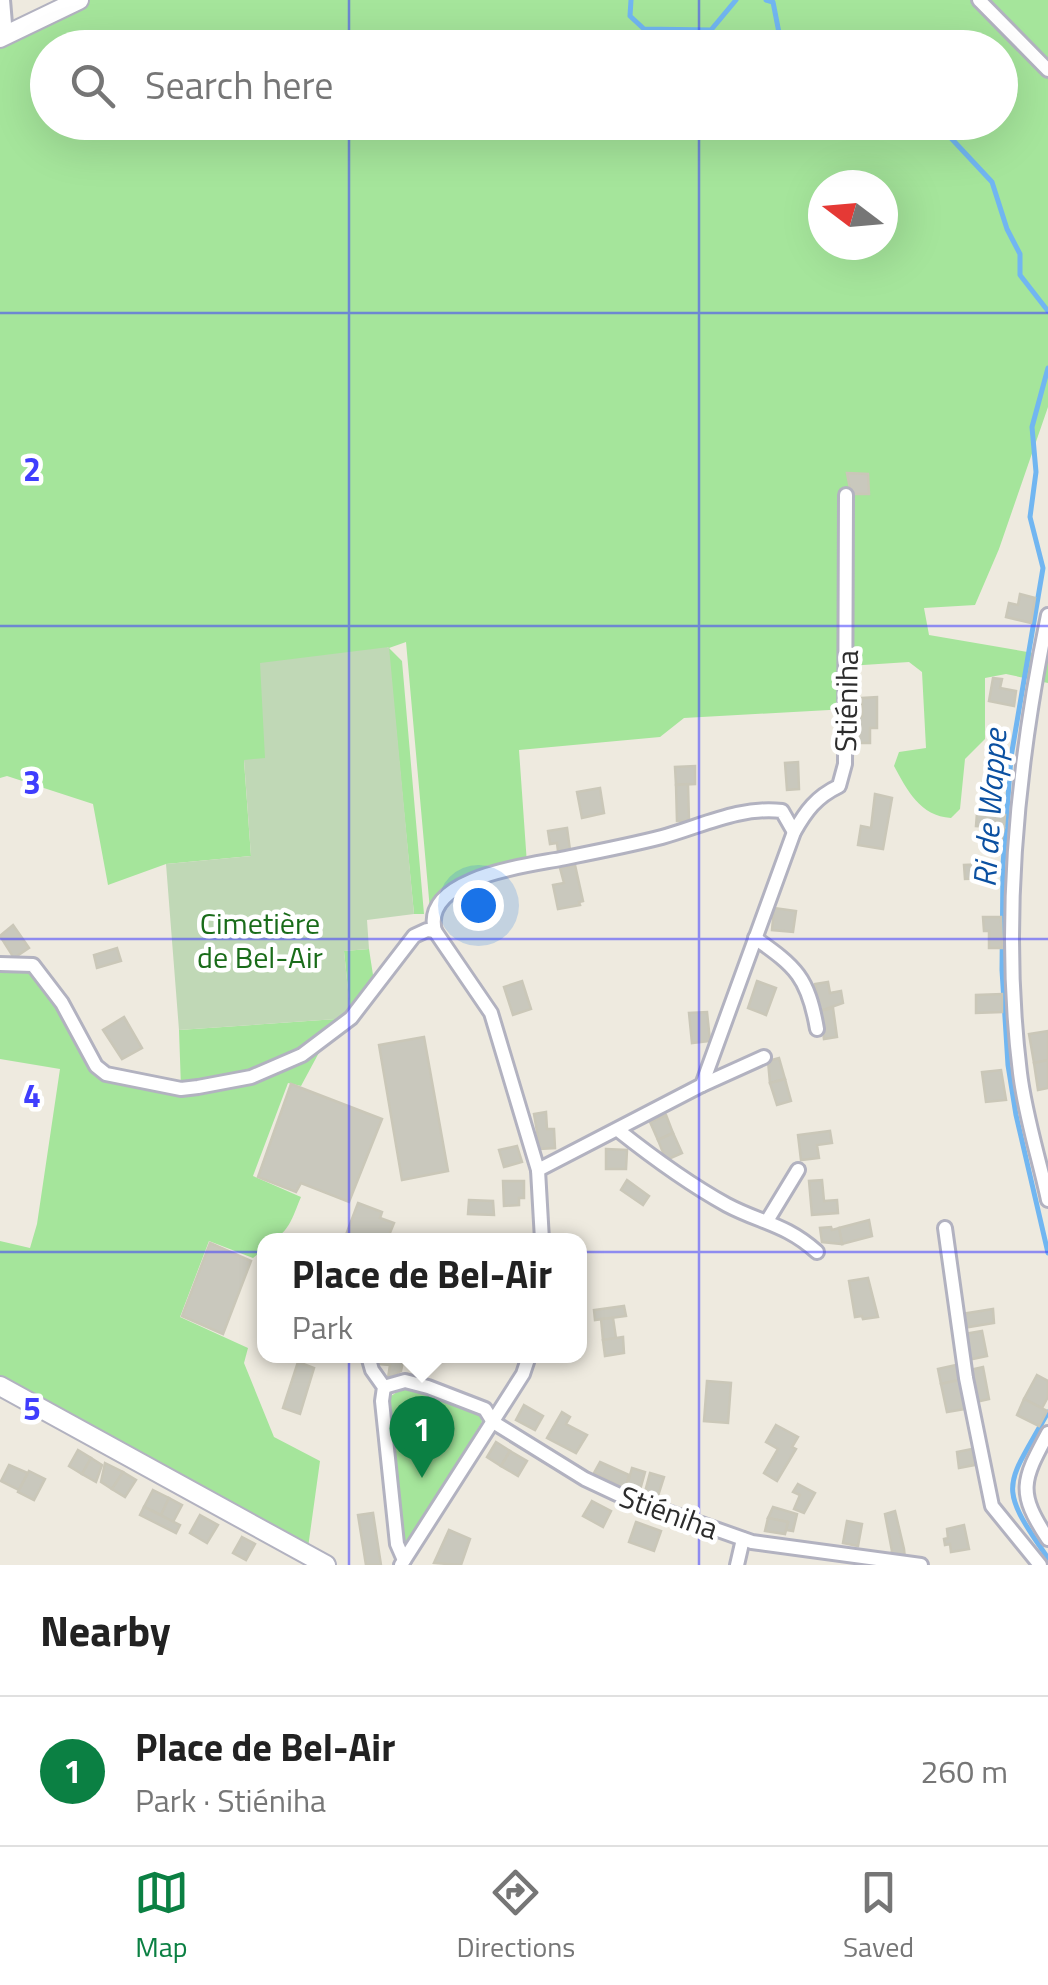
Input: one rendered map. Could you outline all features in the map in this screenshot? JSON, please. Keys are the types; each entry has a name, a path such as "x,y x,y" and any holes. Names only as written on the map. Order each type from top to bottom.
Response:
{"street":[{"path":"3,0 3,37 80,0"},
{"path":"979,0 1009,30"},
{"path":"1018,40 1048,70"},
{"name":"Stiéniha","path":"702,1085 794,832 808,808 839,786 845,764 846,495"},
{"path":"1048,615 1026,728 1012,870 1015,1031 1020,1078 1048,1200"},
{"path":"542,1233 538,1170 491,1013 435,931 435,910 445,898 500,869 660,837 748,810 782,811 794,832"},
{"path":"0,964 33,965 62,1003 96,1066 106,1074 198,1088 251,1077 302,1055 352,1018 414,936 426,930 435,931"},
{"path":"755,938 786,960 804,982 812,998 817,1029"},
{"path":"538,1170 702,1085 764,1058"},
{"path":"618,1130 730,1206 786,1229 816,1252"},
{"path":"767,1221 798,1170"},
{"path":"945,1228 964,1363 992,1506 1040,1565"},
{"path":"370,1363 384,1388 382,1401 397,1544 403,1563"},
{"path":"403,1563 494,1422 527,1363"},
{"name":"Stiéniha","path":"384,1388 404,1381 428,1386 485,1409 494,1422 585,1478 617,1494 744,1539 921,1565"},
{"path":"0,1386 326,1565"},
{"path":"1048,1433 1026,1481 1026,1499 1048,1539"},
{"path":"737,1565 744,1539"}],"green space":[{"path":"68,0 1048,0 1048,407 999,549 975,605 924,608 929,635 1039,654 1048,615 1048,683 1006,674 985,678 985,739 965,759 960,809 951,818 923,807 894,766 899,752 926,748 922,672 909,662 848,666 847,709 684,718 660,737 519,750 527,864 500,869 430,910 406,642 389,648 402,661 424,914 414,914 388,647 265,759 244,761 251,856 166,864 108,885 93,804 7,776 0,778 0,38"},
{"name":"Cimetière de Bel-Air","path":"389,647 414,914 367,920 369,949 344,951 351,1018 179,1030 166,864 251,856 244,760 265,758 260,663"},
{"path":"369,949 375,988 351,1018 344,951"},
{"path":"0,964 33,965 62,1003 96,1066 106,1074 181,1088 179,1030 351,1018 329,1034 301,1086 288,1083 253,1176 301,1197 288,1225 282,1233 257,1233 257,1255 253,1258 209,1241 180,1317 248,1348 244,1363 274,1437 320,1461 307,1555 0,1386 0,1241 30,1248 60,1069 0,1059"},
{"path":"403,1388 420,1388 480,1413 482,1422 415,1532 403,1544 387,1406 388,1398"}],"building":[{"path":"847,473 868,474 869,494 851,494"},
{"path":"1020,594 1035,598 1031,623 1006,617 1009,603 1018,605"},
{"path":"993,678 1002,679 1000,688 1016,691 1014,706 989,701"},
{"path":"877,697 877,728 870,728 870,743 852,743 852,716 862,716 862,698"},
{"path":"798,762 799,789 787,790 785,763"},
{"path":"695,766 695,784 676,785 675,767"},
{"path":"688,784 689,821 677,821 676,785"},
{"path":"600,788 604,813 582,818 577,792"},
{"path":"875,794 892,798 883,849 858,845 861,826 871,828"},
{"path":"982,798 1002,799 1001,815 981,814"},
{"path":"977,813 1005,815 1004,828 976,826"},
{"path":"981,826 1004,828 1000,848 990,847 991,838 980,837"},
{"path":"567,828 570,850 558,851 557,843 550,844 548,831"},
{"path":"987,864 988,878 965,879 964,865"},
{"path":"575,865 583,901 558,909 553,885 564,883 560,868"},
{"path":"774,908 796,911 793,932 772,930"},
{"path":"983,917 1001,917 1002,948 989,948 989,931 984,931"},
{"path":"13,925 29,948 14,958 0,936"},
{"path":"117,948 121,961 97,968 94,955"},
{"path":"522,981 531,1009 513,1015 504,987"},
{"path":"757,981 776,988 766,1015 748,1008"},
{"path":"828,982 830,993 841,991 843,1003 820,1011 815,984"},
{"path":"1002,994 1002,1012 976,1013 976,995"},
{"path":"833,1008 837,1037 824,1039 820,1011"},
{"path":"707,1012 710,1041 692,1043 689,1013"},
{"path":"124,1017 142,1048 122,1059 103,1030"},
{"path":"1048,1031 1048,1060 1034,1063 1029,1034"},
{"path":"424,1037 448,1171 402,1180 379,1045"},
{"path":"779,1058 785,1079 770,1083 768,1061"},
{"path":"1048,1060 1048,1088 1038,1090 1034,1063"},
{"path":"1001,1070 1006,1100 986,1102 982,1072"},
{"path":"785,1079 791,1101 777,1105 770,1083"},
{"path":"291,1084 382,1119 349,1202 301,1183 296,1192 258,1177"},
{"path":"546,1112 547,1129 554,1129 555,1148 540,1149 534,1114"},
{"path":"666,1115 673,1133 658,1140 650,1122"},
{"path":"830,1131 832,1143 817,1145 819,1158 801,1160 798,1135"},
{"path":"673,1133 682,1153 666,1160 658,1140"},
{"path":"517,1146 522,1162 504,1167 499,1150"},
{"path":"606,1149 627,1150 626,1169 606,1169"},
{"path":"627,1180 649,1196 643,1205 621,1190"},
{"path":"822,1180 824,1201 837,1200 838,1213 812,1215 809,1181"},
{"path":"503,1181 524,1181 524,1198 519,1198 519,1205 504,1206"},
{"path":"469,1200 493,1201 494,1215 468,1214"},
{"path":"358,1203 382,1212 380,1218 394,1223 390,1233 347,1233"},
{"path":"869,1220 872,1236 842,1244 839,1228"},
{"path":"820,1228 839,1228 842,1244 822,1242"},
{"path":"210,1243 251,1261 223,1334 182,1316"},
{"path":"868,1278 878,1317 863,1319 855,1317 849,1281"},
{"path":"624,1306 626,1316 595,1320 594,1310"},
{"path":"993,1309 994,1323 963,1328 961,1314"},
{"path":"613,1318 616,1338 603,1340 601,1319"},
{"path":"982,1331 987,1356 968,1360 964,1334"},
{"path":"623,1337 624,1353 605,1356 603,1340"},
{"path":"298,1363 314,1368 300,1414 283,1408"},
{"path":"403,1363 401,1371 388,1378 390,1365 379,1364"},
{"path":"956,1365 959,1380 941,1384 938,1369"},
{"path":"983,1367 989,1399 976,1402 970,1370"},
{"path":"1037,1375 1048,1381 1048,1397 1042,1408 1024,1399"},
{"path":"959,1380 965,1409 947,1412 941,1384"},
{"path":"707,1381 731,1383 728,1423 704,1421"},
{"path":"1024,1399 1047,1411 1039,1426 1017,1415"},
{"path":"524,1405 543,1416 535,1430 516,1420"},
{"path":"562,1412 570,1417 566,1424 587,1435 576,1453 547,1438"},
{"path":"776,1425 798,1437 792,1447 796,1449 777,1481 764,1473 778,1449 766,1442"},
{"path":"496,1442 510,1451 501,1466 487,1457"},
{"path":"972,1449 975,1465 959,1468 957,1452"},
{"path":"78,1450 91,1458 82,1474 69,1466"},
{"path":"510,1451 527,1461 518,1476 501,1466"},
{"path":"91,1458 102,1465 96,1482 82,1474"},
{"path":"600,1462 629,1475 625,1489 594,1473"},
{"path":"105,1463 123,1472 112,1489 101,1482"},
{"path":"9,1465 28,1473 19,1490 1,1481"},
{"path":"632,1468 645,1472 640,1490 627,1486"},
{"path":"29,1471 45,1479 34,1500 18,1492"},
{"path":"123,1472 136,1480 125,1497 112,1489"},
{"path":"650,1473 664,1477 658,1496 645,1492"},
{"path":"798,1484 815,1493 804,1513 794,1509 800,1495 793,1492"},
{"path":"153,1490 169,1498 161,1515 144,1507"},
{"path":"169,1498 182,1505 173,1522 161,1515"},
{"path":"592,1501 611,1511 603,1527 583,1516"},
{"path":"144,1507 180,1525 176,1533 140,1515"},
{"path":"773,1507 797,1514 793,1531 786,1530 788,1522 768,1518"},
{"path":"895,1511 905,1559 890,1556 885,1514"},
{"path":"373,1513 381,1565 366,1565 358,1515"},
{"path":"200,1515 218,1525 207,1543 190,1533"},
{"path":"768,1518 788,1522 785,1534 765,1531"},
{"path":"847,1521 862,1524 858,1546 843,1543"},
{"path":"636,1522 661,1531 654,1551 629,1542"},
{"path":"964,1525 969,1549 951,1552 950,1544 945,1545 947,1529"},
{"path":"449,1530 470,1539 461,1565 434,1563"},
{"path":"242,1537 255,1544 246,1560 233,1553"}],"waterway":[{"name":"Ri de Wappe","path":"631,0 630,16 644,29 711,30 736,0"},
{"name":"Ri de Wappe","path":"766,0 773,2 778,30"},
{"name":"Ri de Wappe","path":"953,140 992,182 1007,229 1020,254 1020,275 1048,311"},
{"name":"Ri de Wappe","path":"1048,368 1032,427 1036,472 1030,517 1043,568 1011,757 1003,865 1002,970 1008,1065 1016,1115 1048,1253"},
{"name":"Ri de Wappe","path":"1048,1412 1023,1456 1013,1485 1020,1514 1048,1558"}],"place":[{"name":"Place de Bel-Air","path":"422,1478"}]}
